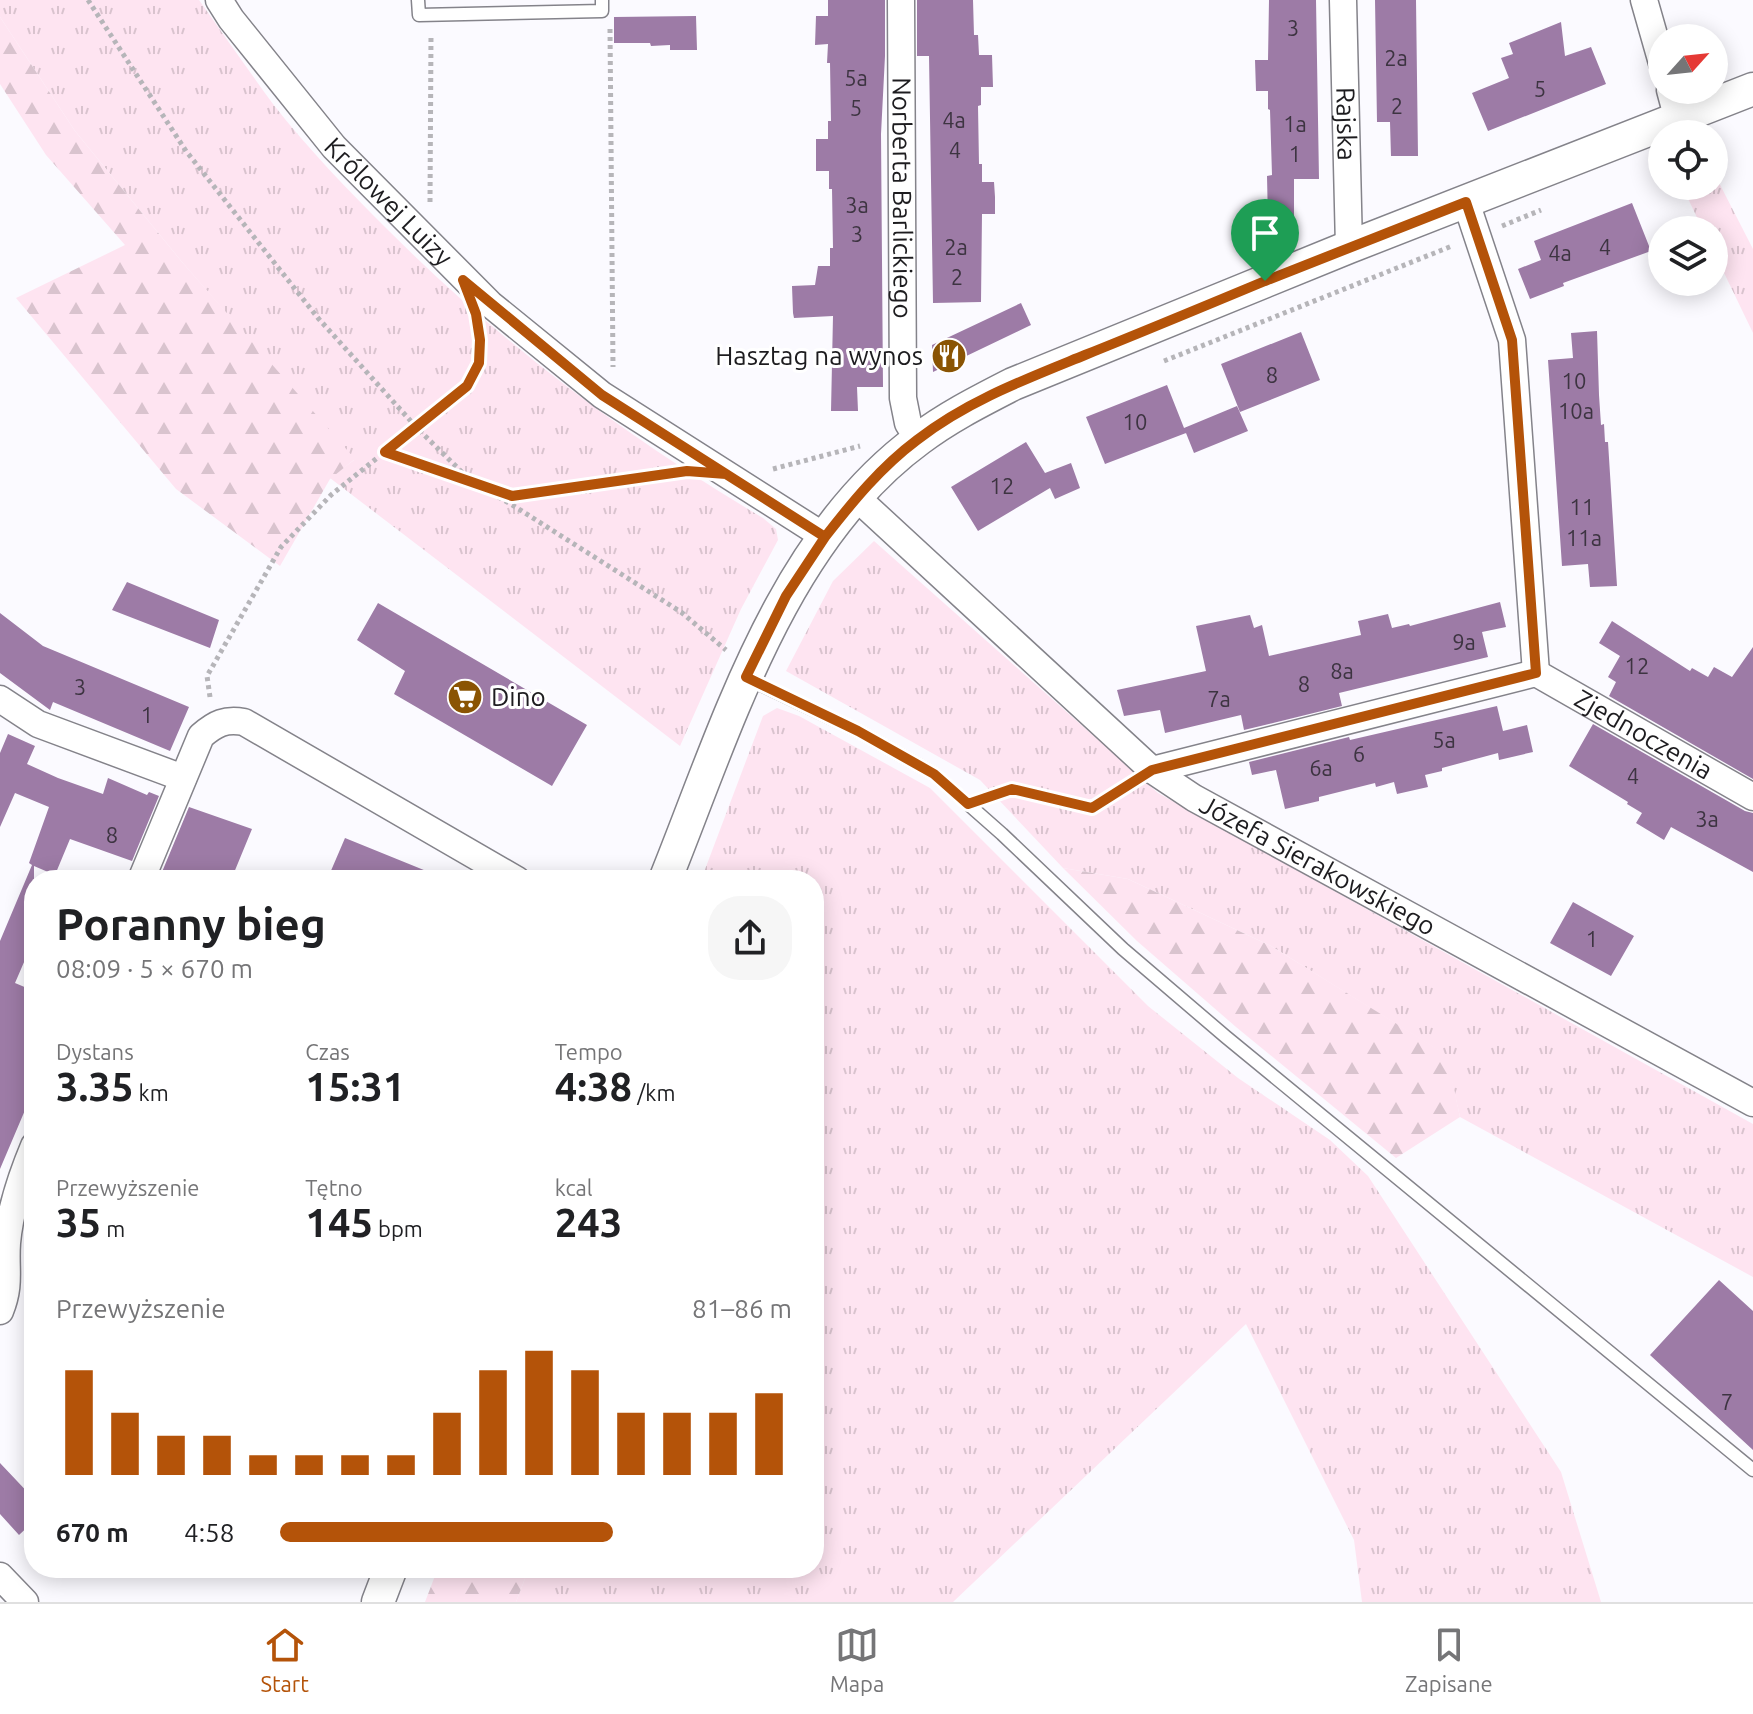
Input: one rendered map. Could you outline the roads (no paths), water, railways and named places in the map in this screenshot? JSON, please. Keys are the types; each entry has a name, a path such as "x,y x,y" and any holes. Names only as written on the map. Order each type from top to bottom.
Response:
{"street":[{"name":"Królowej Luizy","path":"219,0 334,147 463,280 602,395 825,537"},
{"name":"Norberta Barlickiego","path":"901,0 903,398 908,423 918,439"},
{"name":"Rajska","path":"1343,0 1349,247"},
{"path":"1644,0 1651,24"},
{"path":"668,870 738,665 856,497 918,439 962,409 1013,384 1466,202 1674,105 1753,89"},
{"path":"1152,770 1536,673 1512,340 1466,202"},
{"name":"Józefa Sierakowskiego","path":"856,497 1152,770 1194,798 1753,1103"},
{"name":"Zjednoczenia","path":"1536,673 1753,797"},
{"path":"0,699 38,724 183,778"},
{"path":"145,870 201,736 213,725 229,719 244,722 500,870"},
{"path":"0,1311 8,1292 7,1242 17,1188 24,1171"},
{"path":"0,1576 25,1602"},
{"path":"378,1602 387,1578"}],"lane":[{"path":"418,0 419,15 602,5"},
{"path":"738,665 934,774 1123,949 1753,1470"}],"place":[{"name":"Hasztag na wynos","path":"949,356"},
{"name":"Dino","path":"465,697"}]}
